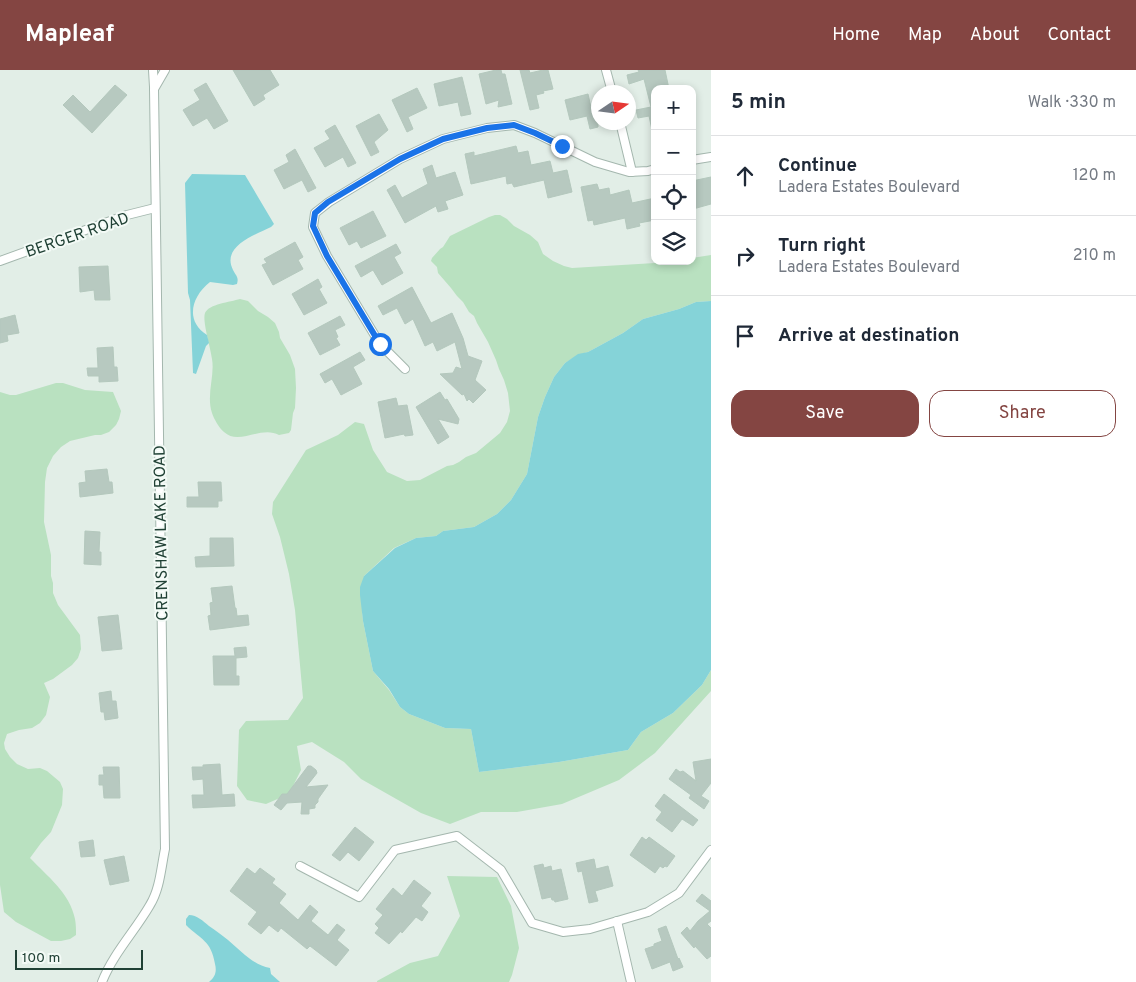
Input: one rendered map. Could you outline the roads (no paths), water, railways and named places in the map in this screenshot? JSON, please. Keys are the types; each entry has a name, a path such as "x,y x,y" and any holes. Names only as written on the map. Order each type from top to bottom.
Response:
{"street":[{"name":"CRENSHAW LAKE ROAD","path":"102,982 107,969 151,904 159,882 164,849 153,70"},
{"path":"154,89 165,70"},
{"path":"606,70 610,85"},
{"path":"405,369 380,344 327,256 313,226 315,213 328,202 400,159 443,139 487,128 514,125 595,162 629,172 651,170"},
{"path":"622,130 632,172"},
{"path":"696,159 711,157"},
{"name":"BERGER ROAD","path":"0,261 127,215 155,208"},
{"path":"300,866 359,897 395,850 457,836 501,870 532,923 563,932 590,928 648,912 679,893 711,850"},
{"path":"617,921 631,982"}],"water":[{"path":"192,174 245,175 274,224 242,242 232,254 231,262 237,278 237,284 210,282 198,295 193,309 193,316 200,329 207,335 209,343 206,346 196,374 193,373 190,300 188,293 185,183"},
{"path":"711,301 711,670 702,685 673,713 641,732 628,750 559,762 479,772 471,729 445,728 409,714 400,707 389,689 373,671 360,595 360,587 364,576 395,548 416,538 436,536 443,531 474,527 497,514 511,500 527,474 538,417 545,397 554,377 565,363 578,354 588,352 623,333 643,319 696,302"},
{"path":"189,915 202,920 253,961 270,968 271,974 280,982 209,982 216,972 213,956 205,941 186,925 186,919"}]}
